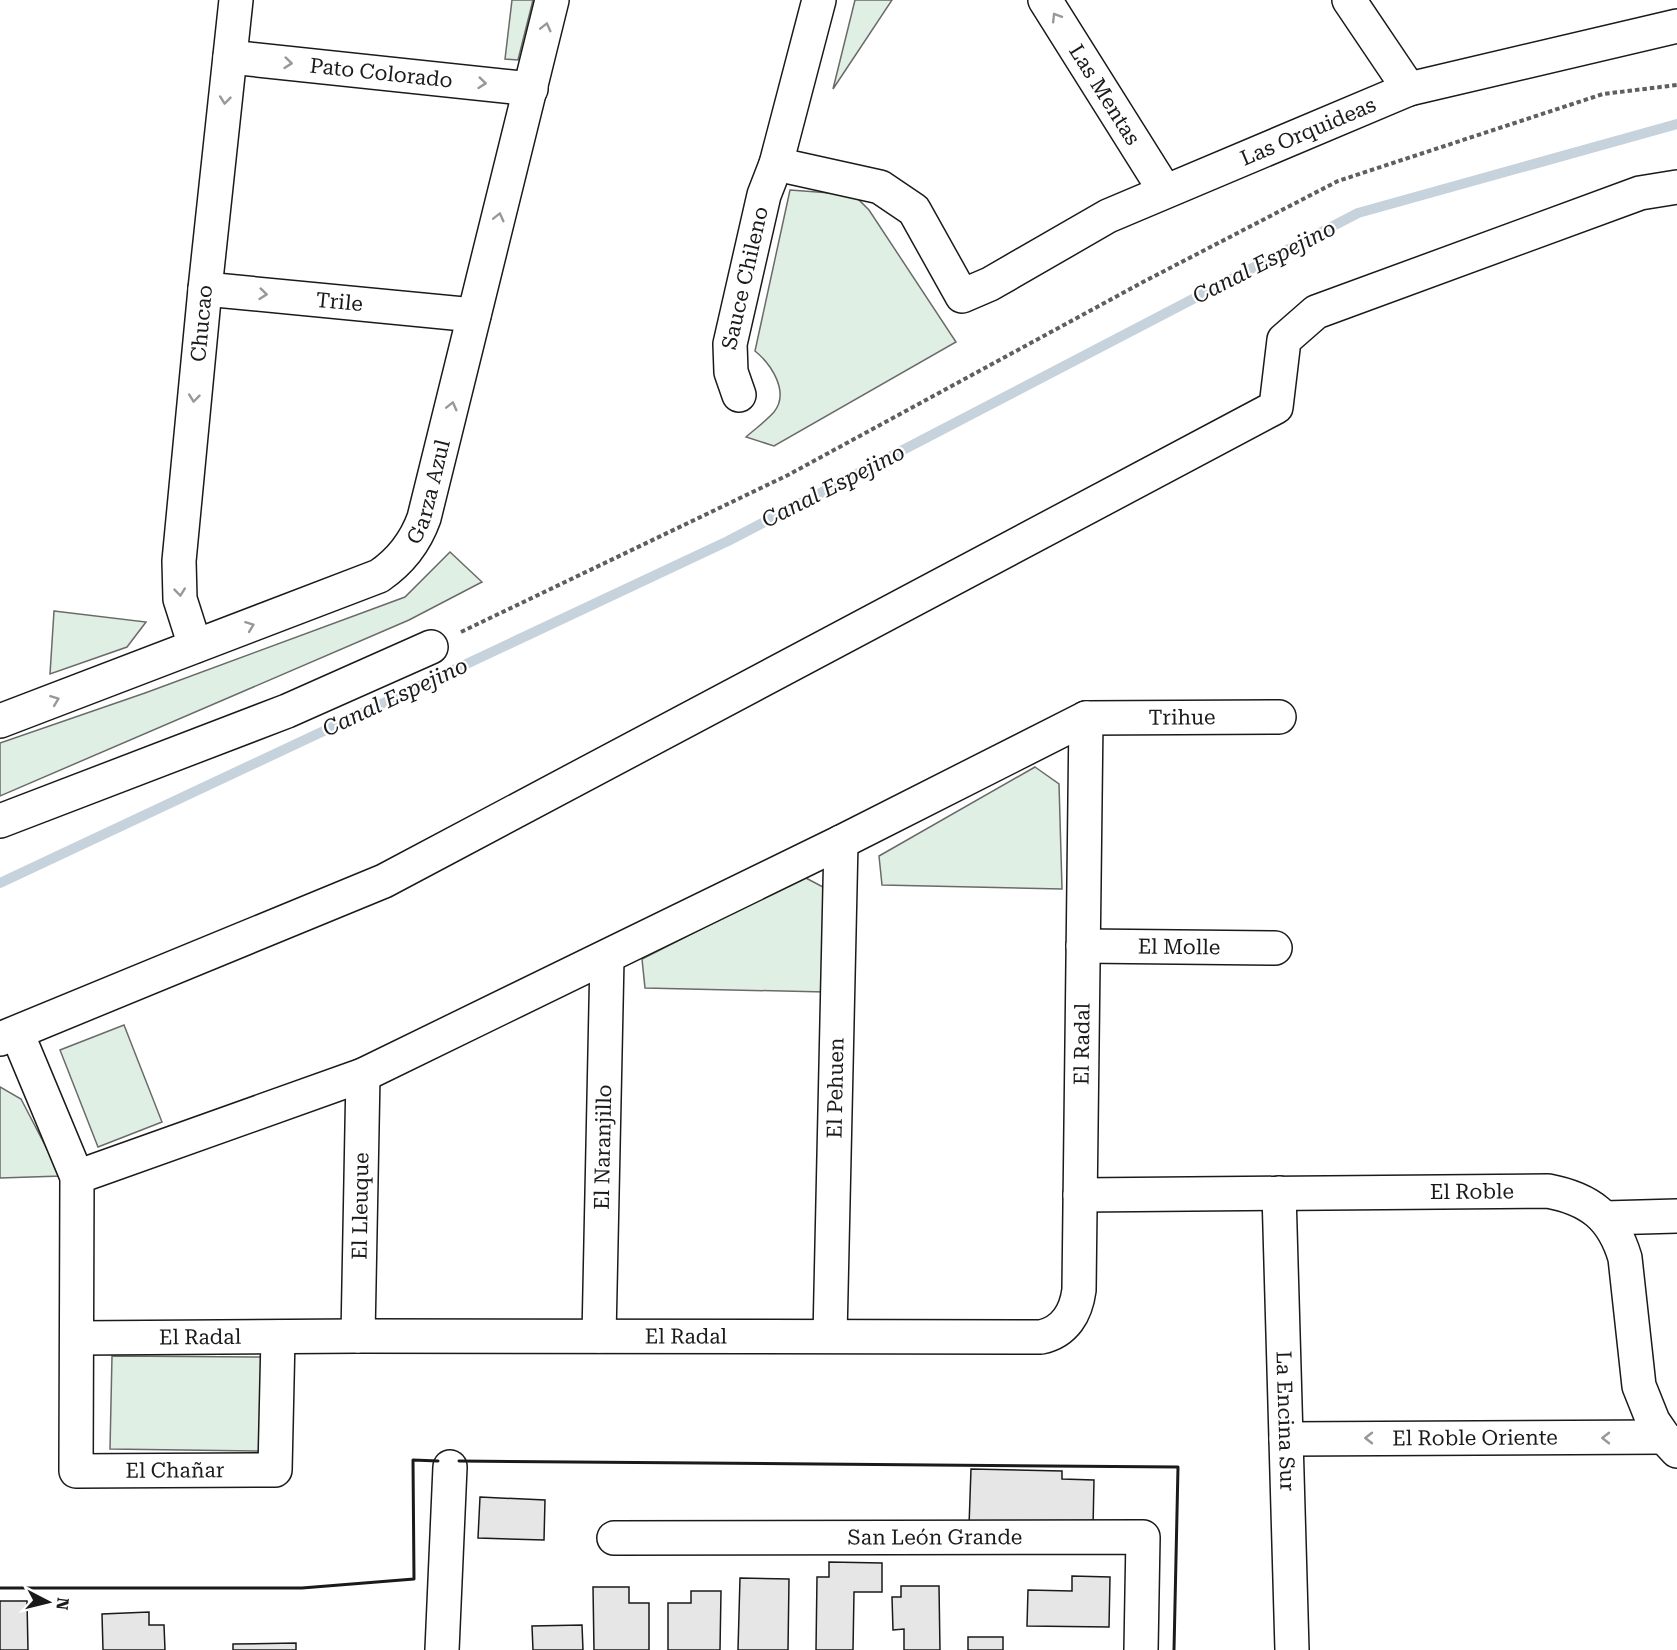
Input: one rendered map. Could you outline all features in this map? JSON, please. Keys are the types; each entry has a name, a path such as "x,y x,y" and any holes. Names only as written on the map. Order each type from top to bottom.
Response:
{"street":[{"name":"Chucao","path":"195,646 180,599 178,575 205,289 236,0"},
{"name":"Garza Azul","path":"0,721 379,576 405,553 418,534 424,518 552,0"},
{"name":"Sauce Chileno","path":"739,395 731,372 730,344 764,195 776,164 819,0"},
{"name":"Las Mentas","path":"1045,0 1165,191"},
{"path":"1349,0 1409,88"},
{"name":"Las Orquideas","path":"776,164 880,187 914,210 962,296 990,284 1108,216 1409,88 1677,26"},
{"name":"Pato Colorado","path":"230,57 531,88"},
{"path":"77,1338 77,1178 8,1036 384,881 1276,407 1284,340 1316,312 1640,193 1677,187"},
{"name":"Trile","path":"205,289 474,315"},
{"path":"0,821 287,711 431,647"},
{"name":"Trihue","path":"1086,718 1279,717"},
{"path":"77,1178 363,1075 607,958 1086,718"},
{"name":"El Radal","path":"77,1338 1041,1337 1056,1332 1072,1315 1078,1299 1086,718"},
{"name":"El Pehuen","path":"830,1336 841,842"},
{"name":"El Molle","path":"1083,946 1275,948"},
{"name":"El Naranjillo","path":"599,1336 607,958"},
{"name":"El Lleuque","path":"358,1336 363,1075"},
{"name":"El Roble","path":"1080,1195 1548,1191 1570,1195 1589,1204 1605,1218 1620,1244 1624,1258 1639,1386 1649,1413 1671,1444"},
{"name":"La Encina Sur","path":"1279,1193 1292,1650"},
{"path":"1605,1218 1677,1216"},
{"name":"El Chañar","path":"77,1338 76,1471 275,1470 278,1337"},
{"name":"El Roble Oriente","path":"1286,1439 1671,1444"},
{"path":"442,1650 450,1467"},
{"name":"San León Grande","path":"614,1538 1143,1537 1141,1650"}],"path":[{"path":"431,647 788,475 1143,282 1338,181 1603,94 1677,85"}],"green space":[{"path":"512,0 533,0 518,60 505,59"},
{"path":"855,0 892,0 833,89"},
{"path":"790,190 844,194 857,198 869,210 956,342 774,446 746,437 774,412 780,396 772,371 755,351"},
{"path":"450,552 482,582 409,620 0,796 0,743 145,693 405,597"},
{"path":"54,611 146,622 127,647 50,674"},
{"path":"1035,767 1059,784 1062,889 882,885 879,856"},
{"path":"804,877 823,887 825,992 645,988 642,959"},
{"path":"124,1025 162,1122 98,1147 60,1050"},
{"path":"0,1087 21,1099 61,1176 0,1178"},
{"path":"112,1356 261,1357 260,1451 110,1449"}],"building":[{"path":"971,1469 1062,1471 1062,1479 1094,1480 1093,1528 969,1526"},
{"path":"480,1497 545,1500 544,1540 478,1538"},
{"path":"829,1562 882,1563 882,1592 854,1592 853,1650 816,1650 817,1577 829,1577"},
{"path":"1072,1576 1110,1577 1109,1627 1027,1626 1028,1590 1072,1591"},
{"path":"740,1578 789,1579 788,1650 738,1650"},
{"path":"901,1586 939,1586 940,1650 904,1650 904,1629 893,1630 892,1597 901,1597"},
{"path":"593,1587 629,1587 629,1603 649,1603 649,1650 594,1650"},
{"path":"691,1591 721,1591 720,1650 668,1650 668,1603 691,1603"},
{"path":"0,1601 27,1601 28,1650 0,1650"},
{"path":"149,1612 149,1625 164,1625 165,1650 103,1650 102,1614"},
{"path":"582,1625 583,1650 533,1650 532,1626"},
{"path":"968,1637 1003,1637 1003,1650 968,1650"},
{"path":"296,1643 296,1650 233,1650 233,1644"}],"waterway":[{"name":"Canal Espejino","path":"0,883 728,541 1358,213 1677,124"}],"wall":[{"path":"0,1588 302,1588 414,1579 413,1460 438,1461"},
{"path":"459,1461 1178,1467 1174,1650"}]}
